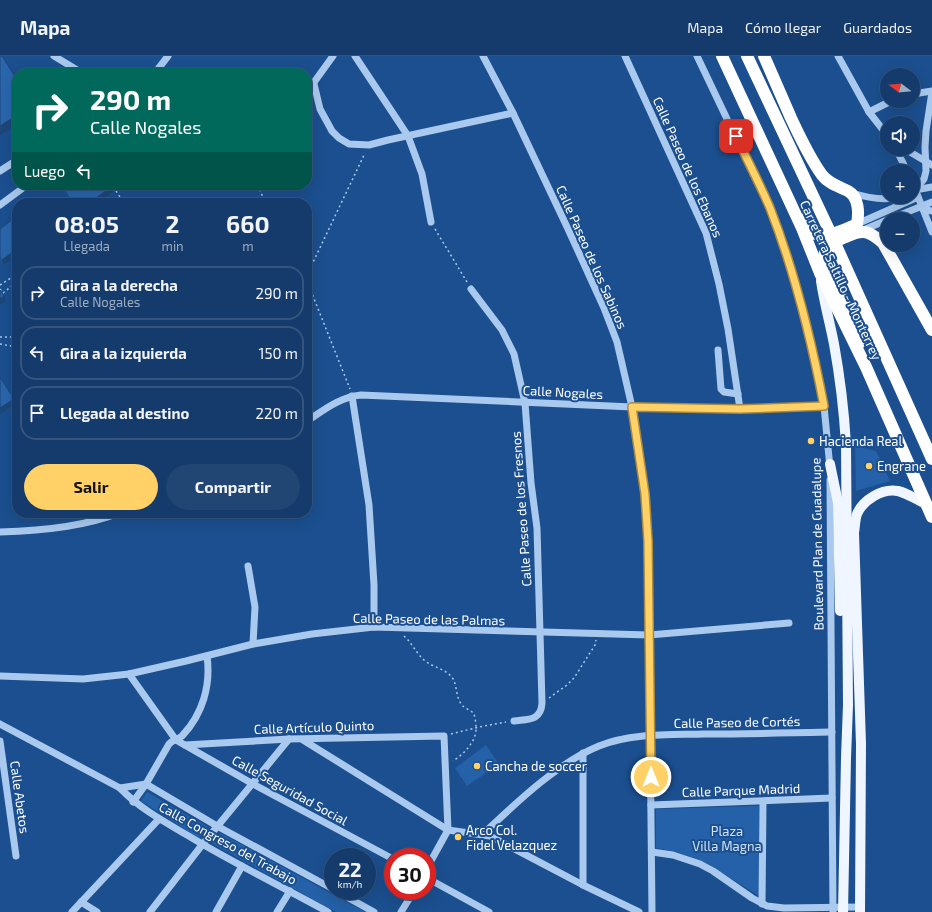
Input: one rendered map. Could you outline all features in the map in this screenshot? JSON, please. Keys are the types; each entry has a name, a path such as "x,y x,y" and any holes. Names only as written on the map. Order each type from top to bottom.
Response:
{"highway":[{"name":"Carretera Saltillo - Monterrey","path":"722,56 802,228 820,273 866,367 932,517"},
{"path":"727,56 734,66 811,231 814,234 824,236 859,228 876,237 883,243 932,330"},
{"name":"Carretera Saltillo - Monterrey","path":"747,56 830,232 932,459"},
{"path":"764,56 800,137 813,162 823,177 831,183 849,191 855,200 857,205 859,228"},
{"path":"859,228 829,244 826,247 824,260 860,338 865,353 866,367"}],"main road":[{"path":"820,273 825,306 834,343 841,389 846,444 848,705 845,766 843,910"},
{"path":"830,464 838,503 841,667 848,705 861,744"},
{"path":"860,910 861,744 854,533 858,514 862,506 872,497 885,491 899,492 926,504"}],"street":[{"path":"54,56 74,68"},
{"path":"158,68 168,56"},
{"path":"312,86 333,56"},
{"path":"355,56 408,136 422,174 431,222"},
{"name":"Calle Paseo de los Sabinos","path":"483,56 513,112 604,308 617,342 632,407 645,494 648,541 652,912"},
{"name":"Calle Paseo de los Ebanos","path":"625,56 706,233 728,329 740,409"},
{"name":"Boulevard Plan de Guadalupe","path":"697,56 772,214 791,266 816,362 824,406 830,464 832,910"},
{"path":"838,56 869,112 880,126"},
{"path":"314,84 320,109 339,138 349,144 369,146 513,112"},
{"path":"920,93 932,92 925,147 929,163"},
{"path":"869,112 880,106"},
{"path":"920,183 924,179 932,152"},
{"path":"917,156 929,163"},
{"path":"0,171 12,163"},
{"path":"920,188 932,187"},
{"path":"0,205 20,190"},
{"path":"849,191 880,198"},
{"path":"911,212 923,208 931,200"},
{"path":"920,201 932,232"},
{"path":"859,228 905,204"},
{"path":"923,208 932,211"},
{"path":"859,228 880,222"},
{"name":"Calle Paseo de los Fresnos","path":"472,289 502,330 514,354 524,402 531,483 537,528 542,705"},
{"path":"718,350 721,389 724,392 738,394"},
{"path":"352,396 369,506 374,585 374,627"},
{"name":"Calle Nogales","path":"312,418 335,403 352,396 632,407 740,409 824,406"},
{"path":"0,532 28,531 79,524 101,518"},
{"path":"248,566 255,607 253,644"},
{"name":"Calle Paseo de las Palmas","path":"0,676 83,679 129,674 253,644 312,634 374,627 649,635 789,622"},
{"path":"133,802 146,784 169,744 183,735 190,726 205,698 208,677 207,656"},
{"path":"129,674 176,740"},
{"path":"514,721 535,718 539,714 542,705"},
{"name":"Calle Congreso del Trabajo","path":"0,724 120,788 133,802 202,845 328,912"},
{"name":"Calle Paseo de Cortés","path":"483,834 527,793 560,768 598,746 616,740 651,736 832,732"},
{"path":"436,852 448,830 444,736"},
{"name":"Calle Artículo Quinto","path":"185,745 289,739 303,740 444,736"},
{"path":"150,912 217,826 289,739"},
{"name":"Calle Seguridad Social","path":"176,740 253,784 384,854"},
{"path":"303,740 448,830 483,834 500,841 583,885 639,912"},
{"name":"Calle Abetos","path":"0,741 16,856"},
{"path":"583,885 584,753"},
{"path":"120,788 146,784"},
{"name":"Calle Congreso del Trabajo","path":"146,784 217,826 324,884"},
{"name":"Calle Parque Madrid","path":"651,805 763,802 832,798"},
{"path":"762,904 763,802"},
{"path":"72,912 159,819"},
{"path":"652,852 673,855 700,864 767,906 784,908 860,910"},
{"path":"216,912 242,866"},
{"path":"436,883 489,912"},
{"path":"277,912 290,891"},
{"path":"352,900 374,912"},
{"path":"401,912 408,900"},
{"path":"81,902 97,912"}],"path":[{"path":"312,265 369,146"},
{"path":"116,191 120,198"},
{"path":"431,222 472,289"},
{"path":"0,285 12,277"},
{"path":"0,289 3,293 12,286"},
{"path":"312,294 352,396"},
{"path":"0,338 12,337"},
{"path":"0,344 12,346"},
{"path":"392,628 408,640 424,661 445,671 451,676 454,680 462,706 474,714 476,728 468,749 445,767"},
{"path":"542,705 574,678 595,645 597,634"},
{"path":"444,736 514,721"}],"green space":[{"path":"855,446 876,451 890,481 856,491"},
{"name":"Cancha de soccer","path":"486,745 499,764 467,786 455,768"},
{"path":"147,792 208,827 199,838 141,801"},
{"name":"Plaza Villa Magna","path":"759,806 759,896 708,864 677,852 656,848 656,809"},
{"path":"220,833 324,890 324,900 343,900 365,912 336,912 211,843"}],"building":[{"path":"0,56 2,56 12,72 12,118 0,126"},
{"path":"64,190 107,190 96,198 70,198"},
{"path":"12,220 12,253 2,260 0,257 0,229"},
{"path":"0,290 4,296 0,299"},
{"path":"0,377 12,396 12,400 0,408"}],"place":[{"name":"Hacienda Real","path":"811,441"},
{"name":"Engrane","path":"869,466"},
{"name":"Cancha de soccer","path":"477,766"},
{"name":"Arco Col. Fidel Velazquez","path":"458,837"}],"route":[{"path":"651,777 648,541 645,494 632,407 740,409 824,406 816,362 791,266 769,207 736,136"}]}
